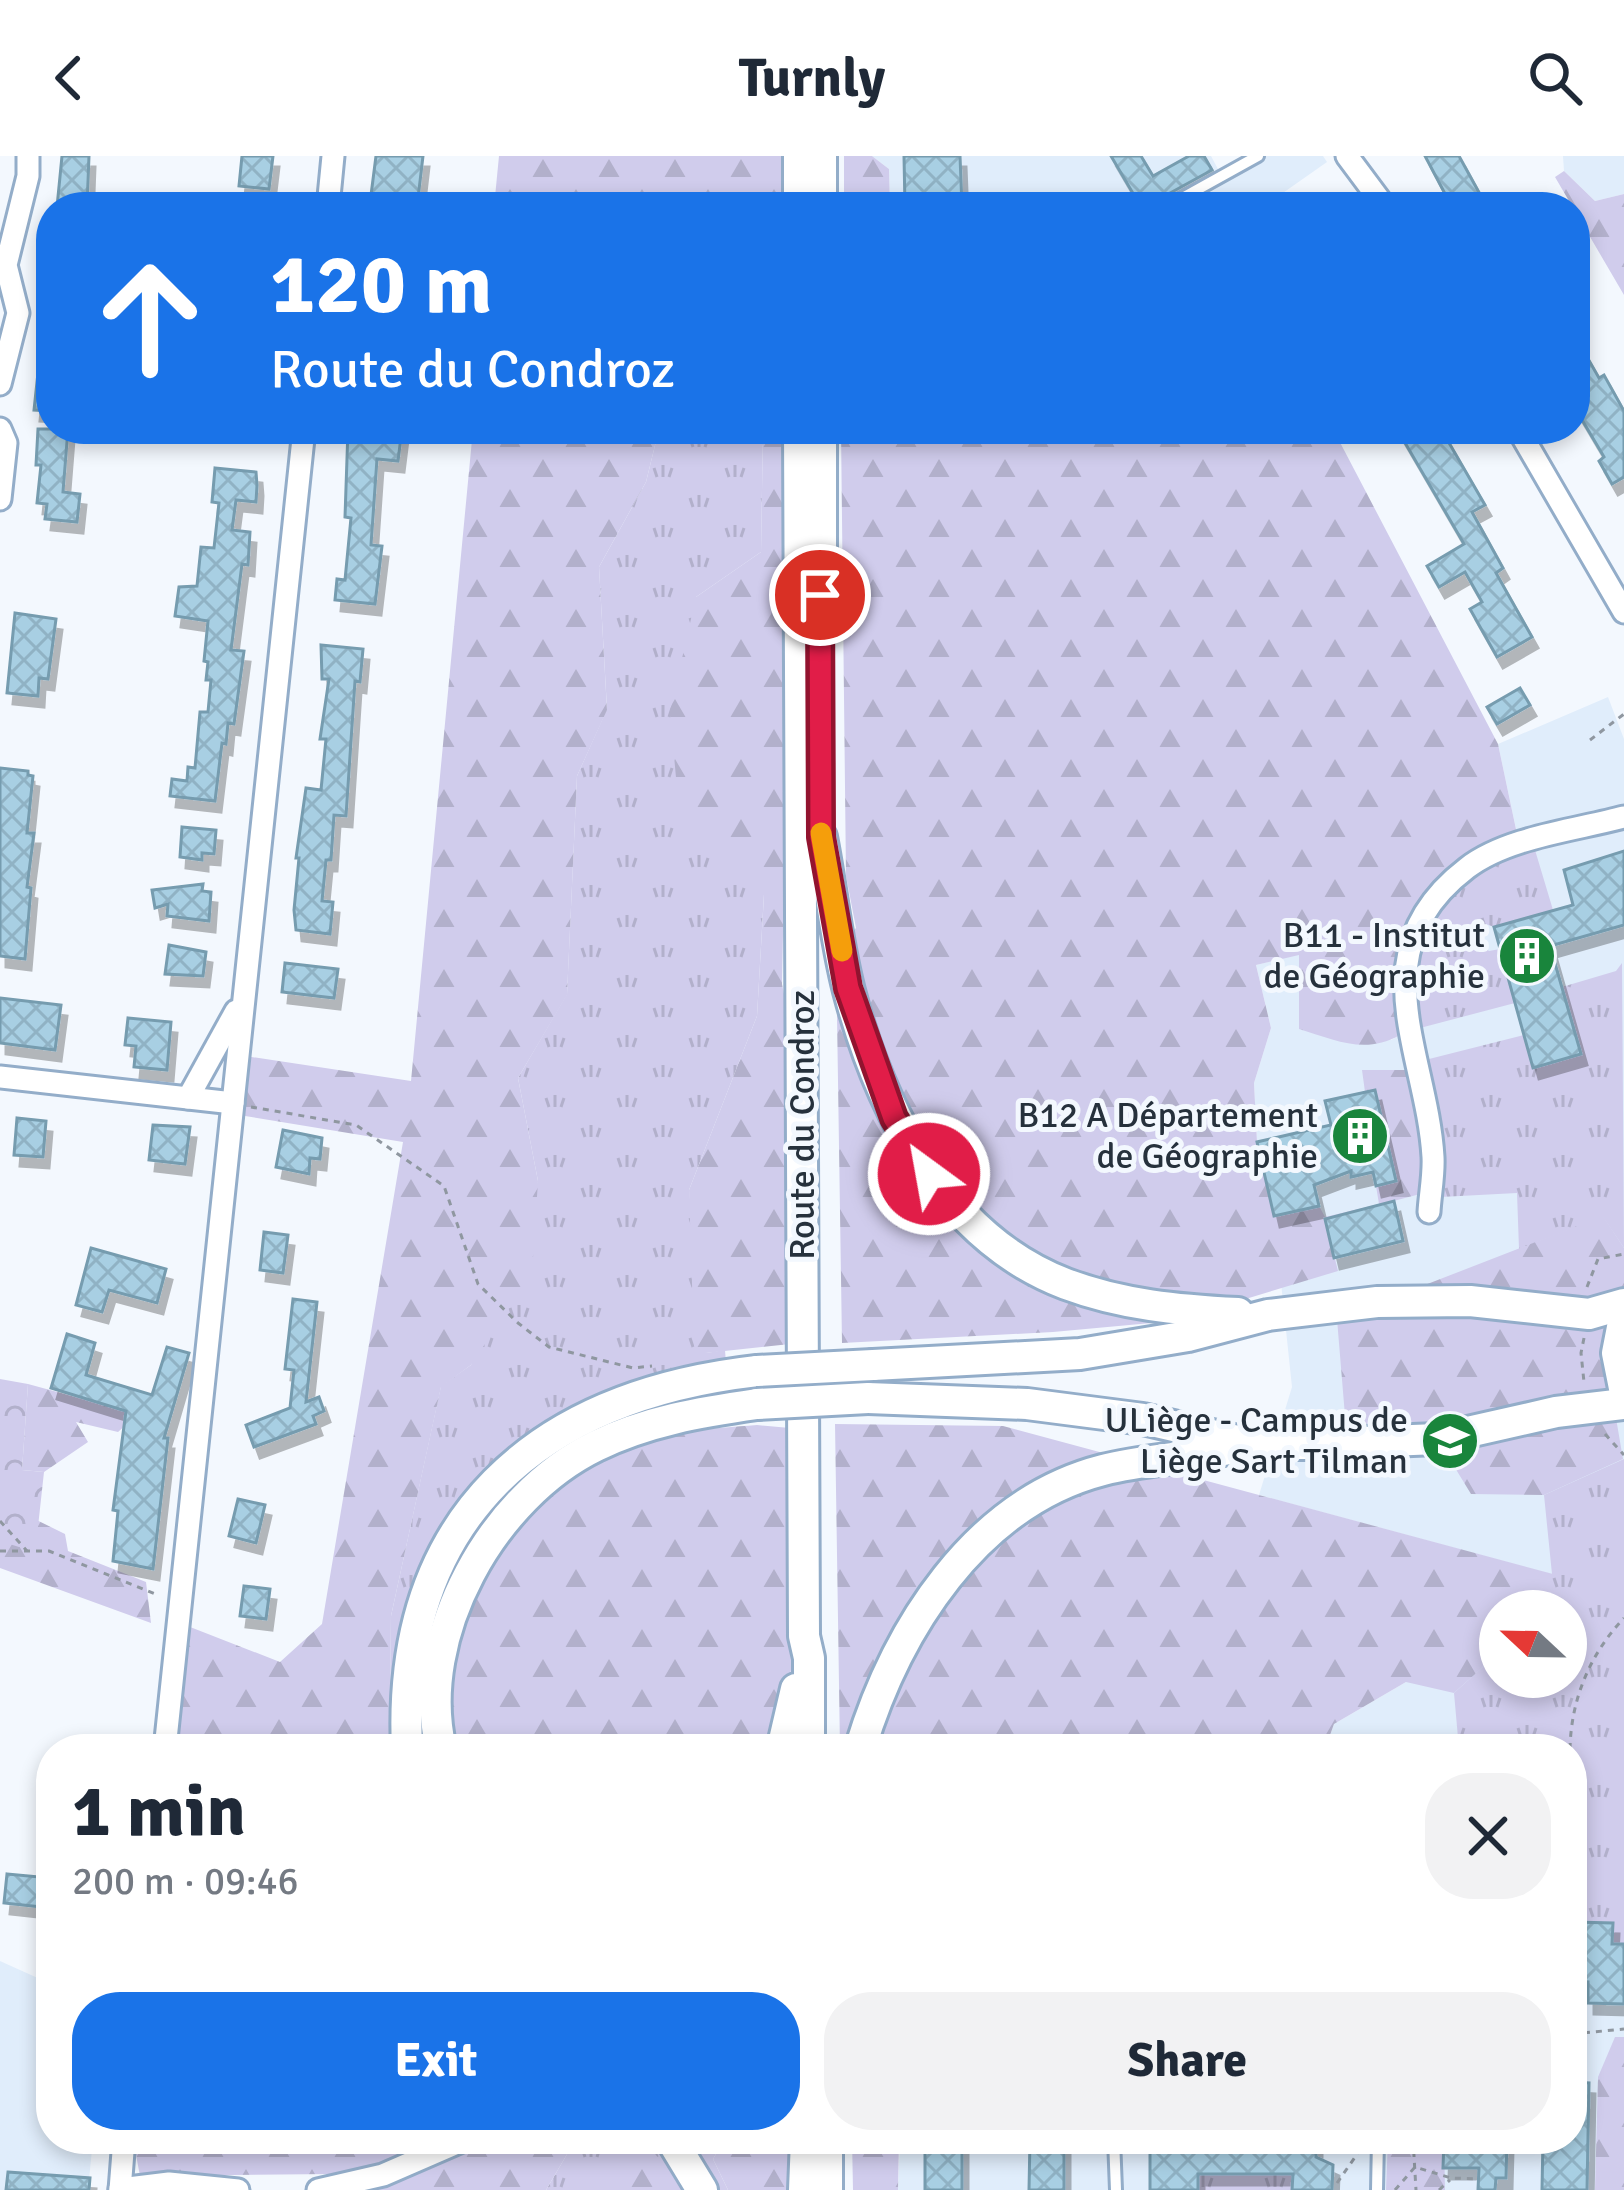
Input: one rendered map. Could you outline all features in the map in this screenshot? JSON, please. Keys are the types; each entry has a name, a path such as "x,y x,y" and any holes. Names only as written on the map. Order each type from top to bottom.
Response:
{"main road":[{"path":"799,156 799,192"},
{"path":"820,156 821,192"},
{"name":"Route du Condroz","path":"799,444 804,1636 809,1658 809,1734"},
{"name":"Route du Condroz","path":"821,444 821,837 816,902 821,1734"},
{"path":"821,837 848,988 871,1060 894,1118 929,1174 963,1211 1012,1254 1064,1283 1118,1300 1174,1310 1268,1315"},
{"path":"406,1734 411,1647 425,1597 448,1549 481,1497 523,1454 592,1412 676,1383 757,1371 1080,1354 1188,1336 1268,1315 1377,1302 1470,1301 1588,1313 1624,1304"},
{"path":"1624,1317 1617,1353 1624,1388"},
{"path":"437,1734 438,1671 453,1613 474,1565 511,1515 545,1481 592,1448 682,1414 868,1398 1028,1404 1143,1419 1251,1444"},
{"path":"864,1734 875,1698 904,1638 934,1594 988,1533 1042,1496 1099,1471 1207,1456 1251,1444 1437,1439 1572,1409 1624,1404"},
{"path":"786,1734 804,1636"},
{"path":"680,2154 702,2190"},
{"path":"804,2190 805,2154"},
{"path":"827,2154 827,2190"}],"street":[{"path":"0,384 18,313 6,265 28,176 28,156"},
{"path":"329,192 333,156"},
{"path":"1347,156 1373,192"},
{"path":"0,429 7,442 0,499"},
{"path":"167,1734 302,444"},
{"path":"1527,444 1624,612"},
{"path":"1429,1212 1433,1156 1405,999 1406,964 1426,911 1468,866 1519,844 1624,817"},
{"path":"188,1098 243,1000"},
{"path":"0,1077 232,1103"},
{"path":"123,2154 120,2189 169,2183 238,2190"},
{"path":"318,2190 383,2175 431,2154"}],"lane":[{"path":"1193,192 1258,156"},
{"path":"1115,2154 1116,2190"},
{"path":"1377,2190 1378,2154"}],"path":[{"path":"1591,740 1624,714"},
{"path":"232,1103 356,1125 444,1186 478,1284 549,1347 633,1368 656,1365"},
{"path":"0,1521 27,1551"},
{"path":"0,1551 49,1552 180,1601"},
{"path":"1572,1734 1576,1700 1588,1668 1624,1618"},
{"path":"1587,2033 1624,2029"},
{"path":"1337,2186 1358,2154"},
{"path":"1414,2154 1416,2190"},
{"path":"1414,2168 1478,2179"},
{"path":"1395,2190 1414,2168"},
{"path":"1439,2190 1451,2178"}],"shaded area":[{"path":"872,156 1211,156 1219,171 1245,156 1323,156 1327,162 1284,192 890,192 889,169"},
{"path":"1563,156 1624,156 1624,194 1595,201 1564,171"},
{"name":"ULiège - Campus de Liège Sart Tilman","path":"1608,697 1624,739 1624,2190 898,2190 899,2154 1587,2154 1587,1734 1330,1734 1334,1724 1406,1682 1479,1666 1479,1698 1587,1698 1587,1590 1540,1590 1551,1574 1259,1495 1292,1387 1274,1216 1257,1142 1254,1083 1271,1028 1256,965 1300,954 1391,1040 1400,1035 1410,1046 1427,911 1519,843 1498,744"},
{"path":"0,1961 36,1977 36,2154 92,2154 88,2190 0,2190"}],"green space":[{"path":"499,156 789,156 788,192 495,192"},
{"path":"844,156 872,156 889,169 890,192 844,192"},
{"path":"1564,171 1586,192 1564,192 1555,177"},
{"path":"1624,194 1624,295 1590,237 1590,196 1595,201"},
{"path":"472,444 655,444 646,482 599,567 607,710 577,776 567,995 518,1078 538,1181 532,1273 471,1365 441,1387 391,1616 394,1734 174,1734 185,1625 280,1662 322,1624 403,1142 239,1115 245,1056 411,1081"},
{"path":"655,444 763,444 761,552 696,597 764,894 757,1016 689,1190 706,1353 725,1350 726,1363 635,1384 594,1400 520,1444 488,1473 458,1507 415,1586 390,1709 391,1616 441,1386 471,1365 538,1181 518,1078 567,994 577,776 607,709 599,567 646,482"},
{"path":"763,444 784,444 789,640 782,984 792,1035 790,1344 706,1353 694,1346 689,1190 757,1016 764,895 679,811 670,711 696,597 761,552"},
{"path":"841,444 1341,444 1498,744 1517,834 1463,858 1425,899 1401,965 1400,1035 1362,1045 1299,1029 1299,955 1256,965 1271,1028 1254,1083 1257,1142 1274,1216 1319,1206 1325,1217 1379,1204 1376,1186 1396,1181 1375,1090 1365,1092 1362,1070 1406,1070 1424,1156 1424,1193 1325,1219 1338,1271 1173,1321 1053,1332 842,1343 836,950 856,928 846,876"},
{"path":"1535,850 1553,910 1494,927 1486,924 1478,936 1489,951 1500,949 1515,1003 1420,1028 1417,967 1437,910 1472,873"},
{"path":"1622,963 1624,1248 1603,1217 1519,1249 1517,1193 1441,1197 1440,1157 1422,1066 1429,1059 1524,1035 1534,1068 1580,1054 1562,987 1616,971"},
{"path":"1603,1216 1624,1248 1624,1289 1608,1311 1603,1342 1623,1459 1544,1495 1471,1494 1430,1427 1346,1428 1337,1319"},
{"path":"0,1379 28,1384 22,1470 44,1472 36,1545 19,1547 0,1541"},
{"path":"28,1384 138,1414 118,1432 76,1422 88,1442 44,1472 22,1470"},
{"path":"835,1424 1003,1426 1553,1574 1541,1590 1479,1590 1479,1671 1454,1693 1406,1682 1334,1724 1330,1734 840,1734"},
{"path":"790,1428 791,1670 779,1734 453,1734 449,1703 454,1658 467,1614 487,1573 515,1535 583,1472 622,1449 705,1429"},
{"path":"1624,1459 1624,1944 1612,1944 1612,1923 1587,1922 1587,1734 1458,1734 1454,1693 1479,1670 1479,1698 1587,1698 1587,1590 1540,1590 1552,1574 1544,1495"},
{"path":"0,1502 65,1534 68,1551 146,1582 151,1623 0,1568"},
{"path":"1615,2037 1624,2037 1624,2190 1595,2190 1598,2077"},
{"path":"136,2154 567,2154 546,2190 360,2190 331,2174 140,2176"},
{"path":"567,2154 716,2154 713,2159 728,2190 546,2190"},
{"path":"627,2154 655,2154 682,2190 598,2190"},
{"path":"716,2154 795,2154 794,2190 728,2190 713,2159"},
{"path":"852,2154 899,2154 898,2190 853,2190"},
{"path":"1387,2154 1444,2154 1445,2190 1386,2190"},
{"path":"1198,2167 1293,2174 1292,2190 1198,2190"}],"building":[{"path":"62,156 89,156 88,192 58,192"},
{"path":"242,156 273,156 269,189 239,186"},
{"path":"376,156 423,156 419,192 371,192"},
{"path":"904,156 960,156 961,192 905,192"},
{"path":"1111,156 1141,156 1153,176 1189,156 1204,156 1212,170 1172,192 1132,192"},
{"path":"1425,156 1459,156 1479,192 1444,192"},
{"path":"1590,362 1599,378 1604,375 1624,411 1624,477 1612,484 1599,461 1604,457 1590,433"},
{"path":"37,444 67,444 63,492 80,494 77,522 45,519 47,504 37,503 41,465 36,465"},
{"path":"347,444 400,444 398,461 377,459 371,545 382,546 375,604 335,600 337,579 345,580 351,518 345,517"},
{"path":"1406,444 1450,444 1485,505 1472,512 1503,568 1496,573 1532,637 1497,657 1470,609 1482,602 1465,572 1439,587 1427,566 1464,544"},
{"path":"215,468 256,472 257,485 256,502 236,500 232,530 250,532 231,650 244,651 234,724 228,723 226,744 222,743 215,801 170,796 172,779 187,781 188,767 195,768 200,712 208,712 211,680 206,680 208,662 204,661 208,621 175,616 179,587 197,586 201,547 214,548 219,503 212,502"},
{"path":"15,613 56,619 48,679 39,678 38,696 7,693"},
{"path":"321,645 363,649 360,682 355,681 346,816 334,815 331,860 326,860 322,901 333,902 330,934 296,930 294,910 306,788 321,790 326,739 320,739 329,679 322,679"},
{"path":"1520,688 1530,705 1497,724 1487,707"},
{"path":"0,768 28,771 33,776 25,959 0,956"},
{"path":"182,827 216,830 214,854 202,853 202,860 180,857"},
{"name":"B11 - Institut de Géographie","path":"1624,851 1624,925 1550,946 1581,1054 1533,1068 1494,927 1573,905 1564,870"},
{"path":"203,884 202,891 211,892 209,921 167,916 168,904 155,908 152,890"},
{"path":"169,945 206,952 203,976 165,974"},
{"path":"285,963 338,969 334,998 282,992"},
{"path":"0,998 61,1005 55,1050 0,1043"},
{"path":"128,1018 171,1022 167,1070 134,1067 136,1046 125,1045"},
{"path":"1375,1090 1396,1181 1376,1186 1373,1172 1351,1177 1351,1171 1314,1185 1319,1206 1274,1216 1257,1142 1331,1125 1325,1101"},
{"path":"17,1118 46,1121 43,1157 14,1155"},
{"path":"153,1125 190,1127 185,1164 149,1160"},
{"path":"283,1130 322,1138 320,1159 310,1158 309,1174 276,1167"},
{"path":"1394,1201 1403,1241 1334,1258 1325,1219"},
{"path":"264,1232 288,1235 283,1273 260,1270"},
{"path":"91,1248 166,1269 157,1303 109,1290 102,1312 76,1305"},
{"path":"293,1299 317,1302 306,1402 319,1397 324,1411 313,1416 316,1424 254,1447 246,1425 290,1408 294,1370 285,1369"},
{"path":"67,1334 95,1343 86,1375 152,1395 167,1347 189,1353 164,1438 168,1438 153,1569 113,1561 118,1511 113,1510 126,1411 51,1388"},
{"path":"238,1499 265,1505 256,1543 229,1536"},
{"path":"244,1586 270,1589 266,1619 240,1616"},
{"path":"7,1874 36,1877 36,1906 4,1903"},
{"path":"1587,1922 1613,1923 1612,1944 1624,1944 1624,2004 1588,2003"},
{"path":"1589,2083 1587,2190 1542,2190 1543,2154 1587,2154"},
{"path":"925,2154 962,2154 962,2190 925,2190"},
{"path":"1030,2154 1064,2154 1064,2190 1029,2190"},
{"path":"1150,2154 1316,2154 1333,2165 1332,2190 1292,2190 1293,2174 1198,2174 1198,2190 1150,2190"},
{"path":"1443,2154 1507,2154 1506,2178 1496,2178 1495,2190 1478,2190 1479,2168 1443,2168"},
{"path":"8,2172 90,2178 89,2190 6,2190"}],"slow traffic":[{"path":"821,833 842,951"}],"place":[{"name":"B11 - Institut de Géographie","path":"1527,956"},
{"name":"B12 A Département de Géographie","path":"1360,1136"},
{"name":"ULiège - Campus de Liège Sart Tilman","path":"1450,1441"}],"route":[{"path":"820,595 821,837 848,988 894,1118 929,1174"}]}
